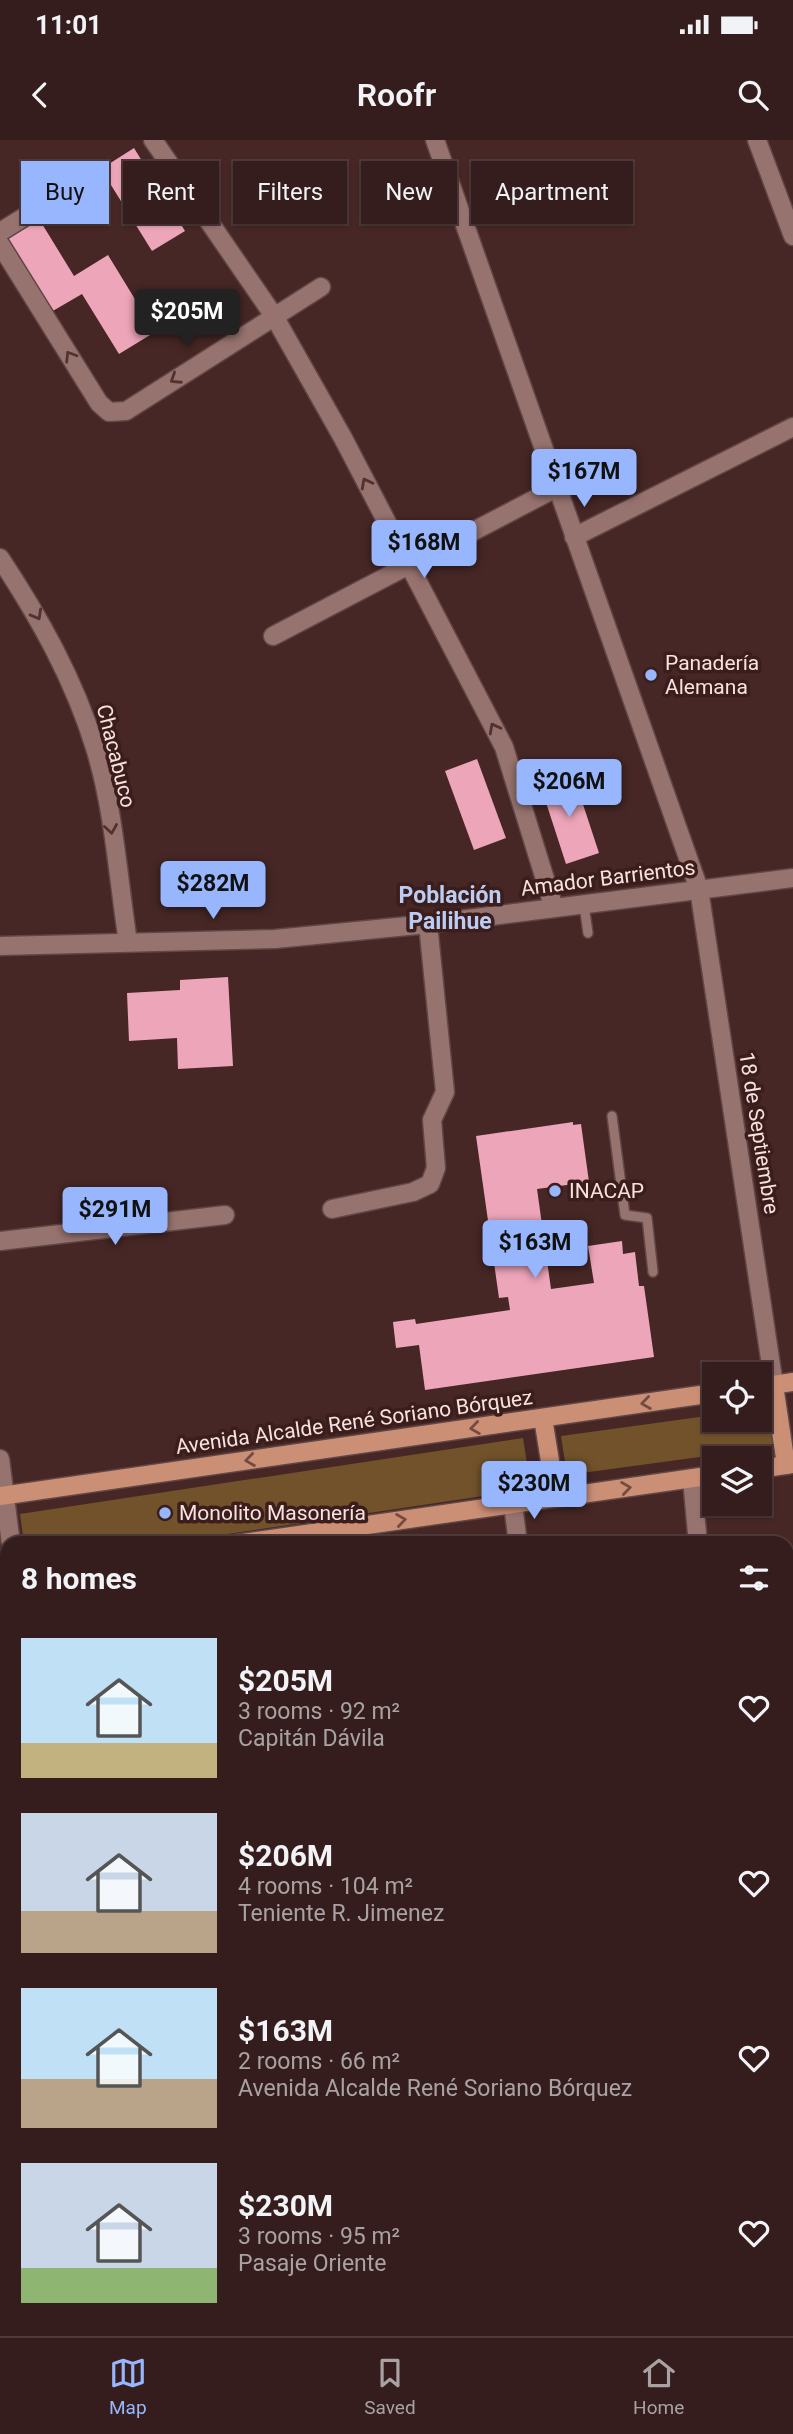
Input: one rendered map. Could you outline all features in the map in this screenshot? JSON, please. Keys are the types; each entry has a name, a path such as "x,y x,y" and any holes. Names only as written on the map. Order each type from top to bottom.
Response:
{"main road":[{"path":"772,1385 793,1382"},
{"name":"Avenida Alcalde René Soriano Bórquez","path":"3,1495 702,1395"},
{"path":"772,1403 790,1465 772,1467"},
{"path":"543,1418 556,1498"},
{"path":"333,1536 513,1504 702,1477"}],"street":[{"path":"153,140 274,316 410,566 504,747 554,908"},
{"name":"18 de Septiembre","path":"435,140 699,889 764,1362"},
{"path":"757,140 793,236"},
{"path":"0,232 21,219"},
{"path":"0,244 99,403 109,412 126,411 321,287"},
{"path":"574,537 793,427"},
{"path":"273,636 556,488"},
{"name":"Chacabuco","path":"0,558 36,613 81,706 96,751 107,803 128,942"},
{"name":"Amador Barrientos","path":"0,946 275,939 428,924 793,878"},
{"path":"332,1209 413,1192 430,1184 436,1168 432,1120 445,1092 428,924"},
{"path":"0,1241 225,1215"},
{"path":"0,1459 10,1536"},
{"path":"692,1479 697,1536"},
{"path":"513,1504 517,1536"}],"lane":[{"path":"584,905 588,933"},
{"path":"612,1116 625,1214 647,1218 653,1272"}],"shaded area":[{"path":"702,1417 702,1432 771,1432 773,1447 702,1446 702,1457 567,1475 561,1436"},
{"path":"523,1438 531,1489 214,1536 23,1536 20,1514"}],"building":[{"path":"134,148 142,161 123,161 123,204 109,182 109,164"},
{"path":"21,223 42,224 74,276 108,255 155,332 119,354 82,294 51,312 3,234"},
{"path":"135,224 181,224 185,231 152,251"},
{"path":"477,759 506,838 474,850 445,771"},
{"path":"573,774 599,853 566,864 540,784"},
{"path":"228,977 233,1066 178,1069 177,1038 129,1041 127,993 180,990 180,980"},
{"name":"INACAP","path":"573,1122 573,1125 581,1124 589,1182 537,1189 551,1289 594,1283 588,1246 622,1241 623,1254 635,1252 639,1286 644,1286 654,1357 425,1390 419,1345 396,1348 393,1322 415,1319 416,1324 510,1310 508,1297 499,1298 476,1136"}],"place":[{"name":"Panadería Alemana","path":"651,675"},
{"name":"INACAP","path":"555,1191"},
{"name":"Monolito Masonería","path":"165,1513"}],"district":[{"name":"Población Pailihue","path":"450,908"}]}
